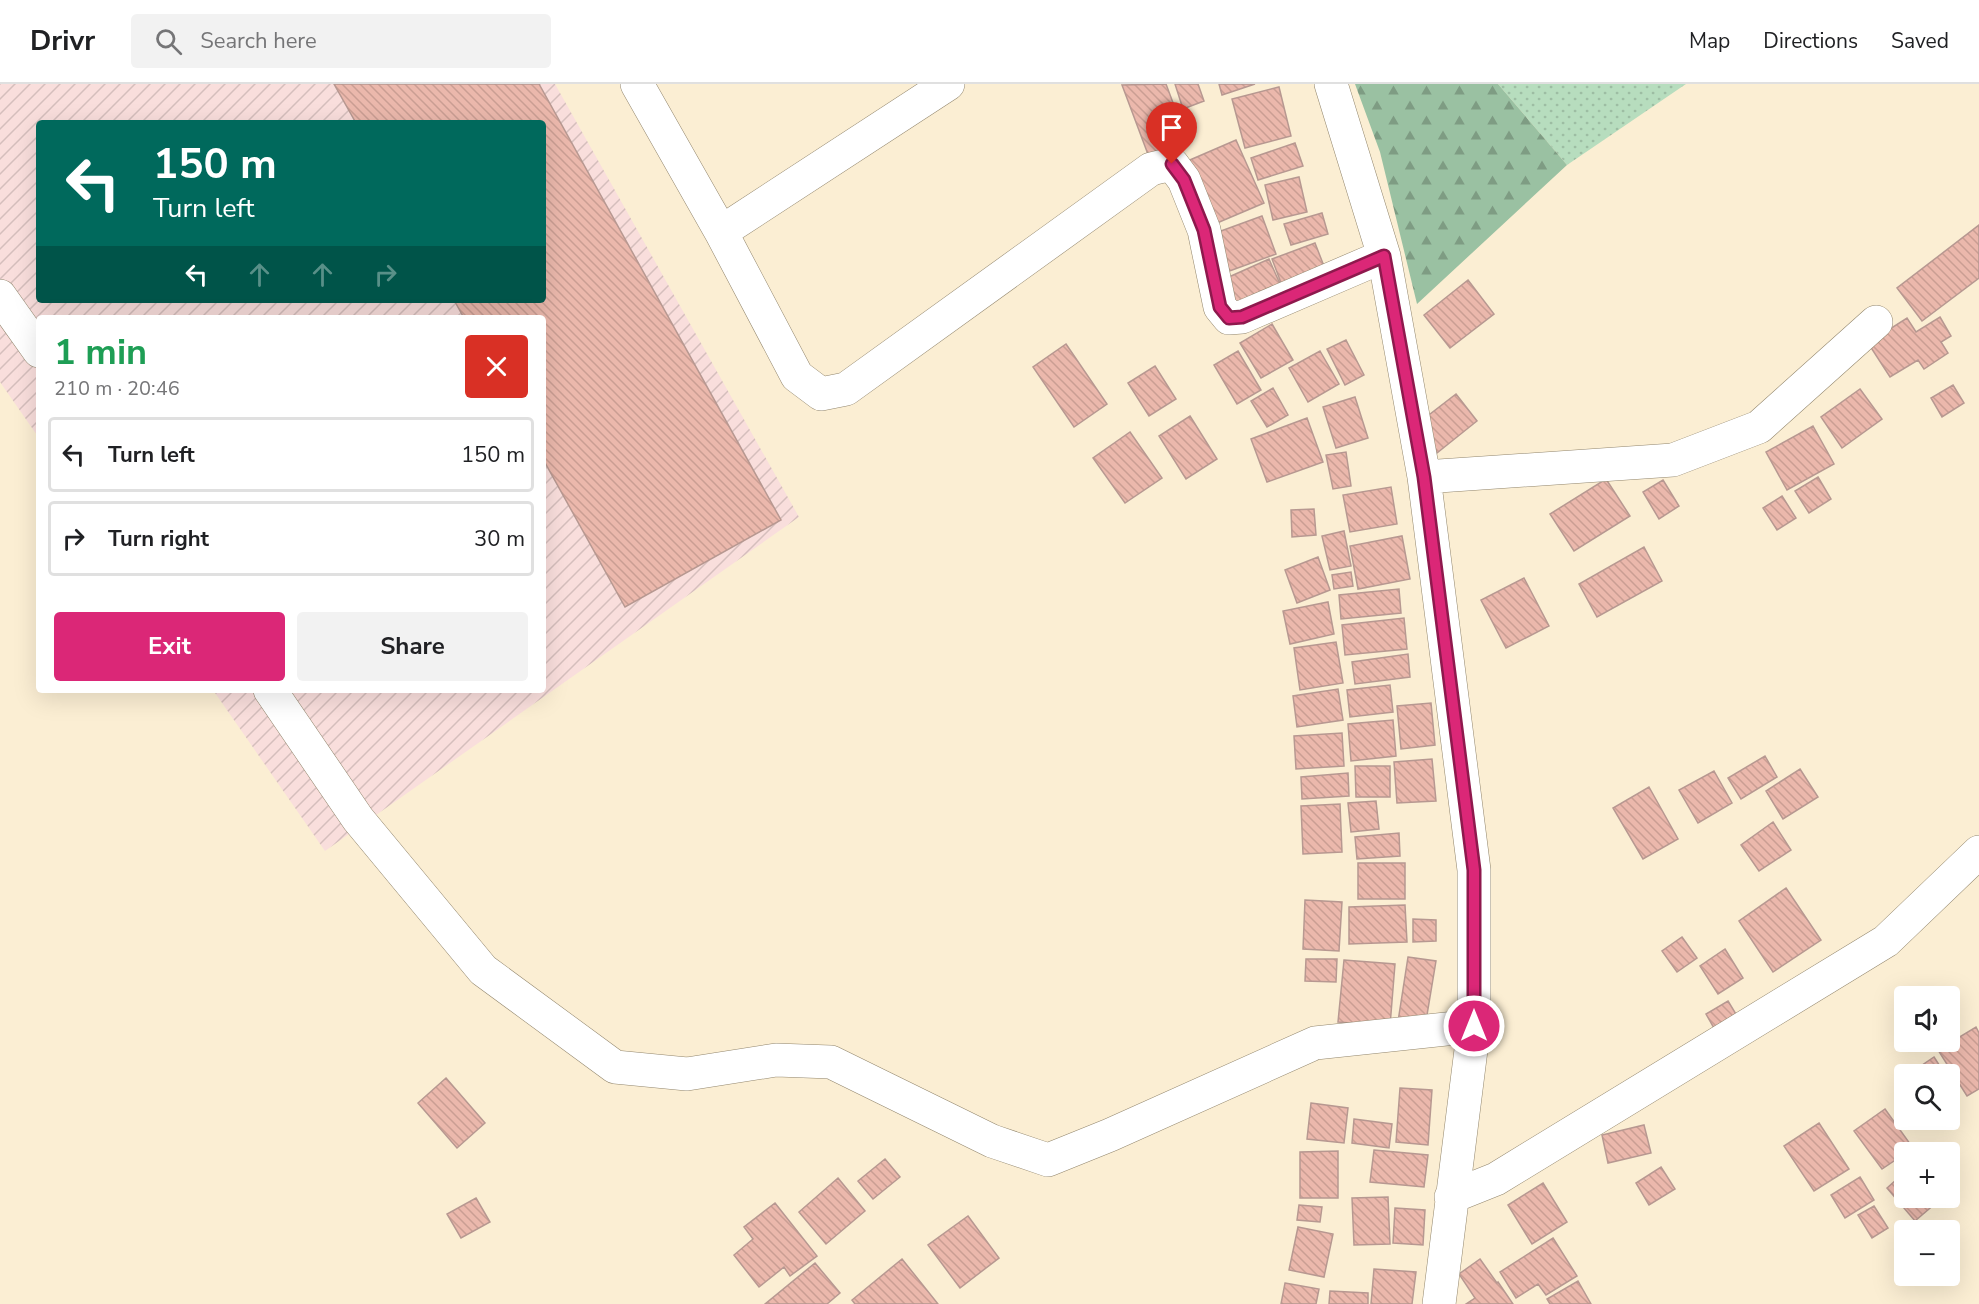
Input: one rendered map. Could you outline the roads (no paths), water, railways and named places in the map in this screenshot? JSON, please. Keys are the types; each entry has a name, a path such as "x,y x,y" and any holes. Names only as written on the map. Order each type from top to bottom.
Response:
{"street":[{"path":"637,84 721,232 796,376 821,394 846,389 1151,169 1172,164 1184,180 1204,230 1220,307 1229,318 1242,317 1384,256"},
{"path":"721,232 948,84"},
{"path":"1331,84 1384,256 1424,477 1474,870 1474,1026 1439,1304"},
{"path":"0,296 36,347"},
{"path":"1424,477 1673,460 1758,427 1876,322"},
{"path":"272,693 358,819 483,970 615,1067 687,1074 776,1060 831,1062 993,1141 1048,1160 1110,1135 1314,1043 1474,1026"},
{"path":"1451,1197 1496,1179 1886,941 1979,852"}]}
